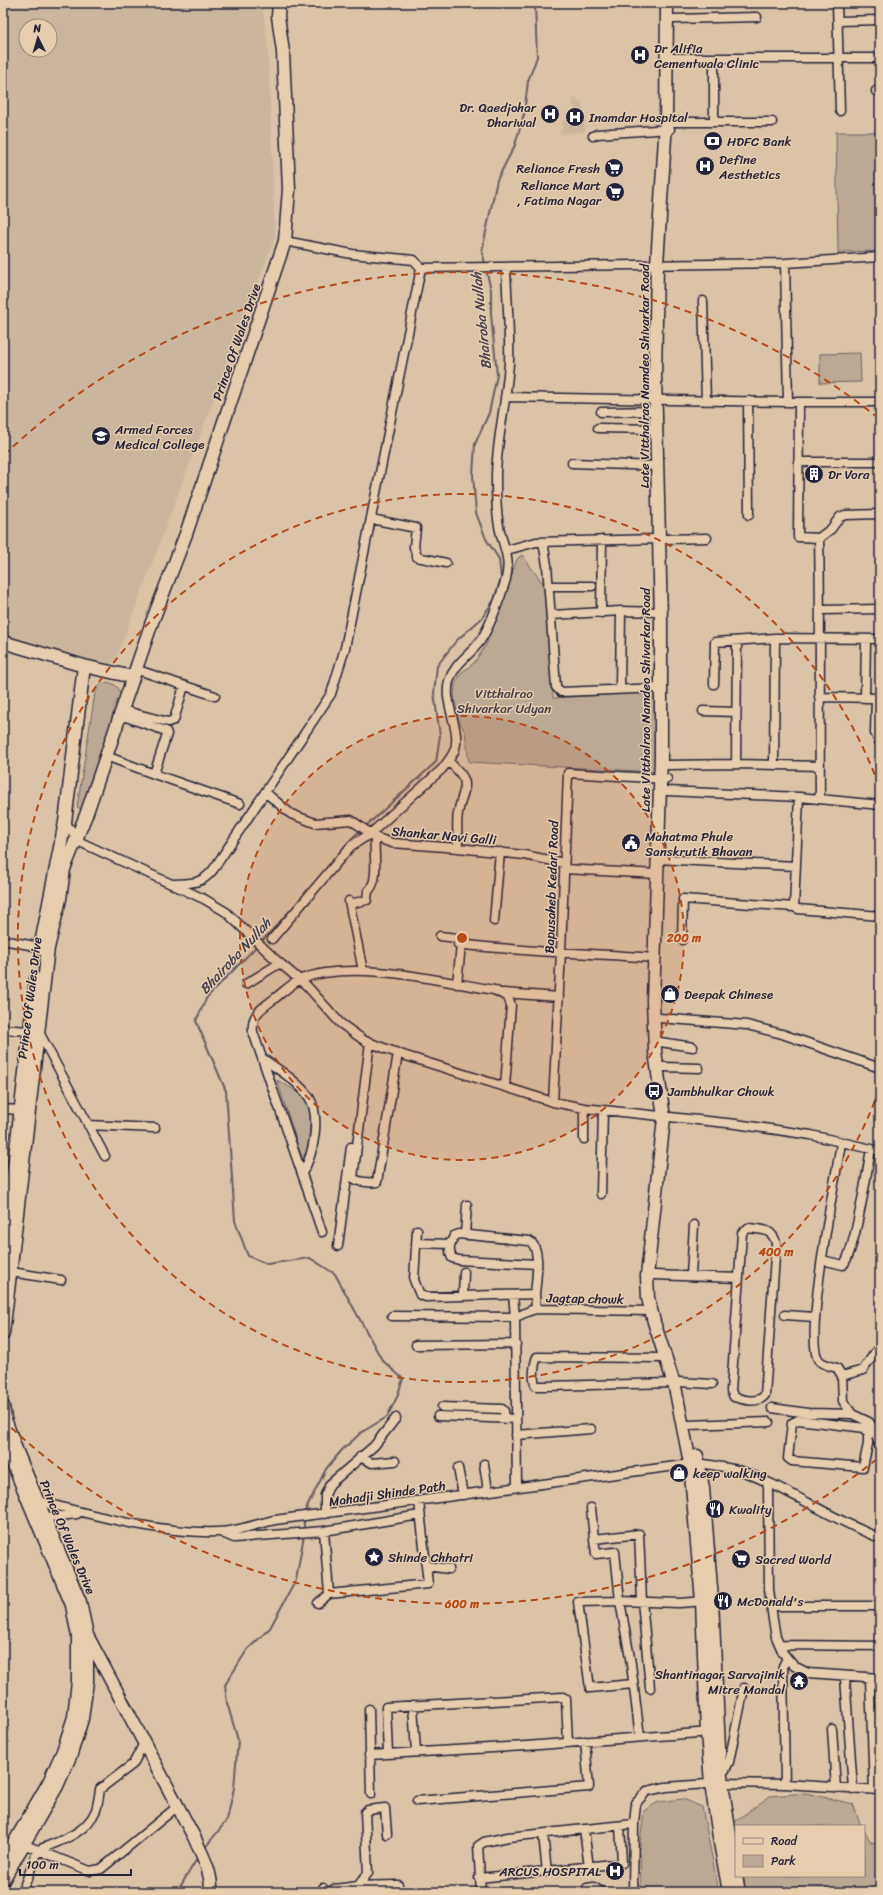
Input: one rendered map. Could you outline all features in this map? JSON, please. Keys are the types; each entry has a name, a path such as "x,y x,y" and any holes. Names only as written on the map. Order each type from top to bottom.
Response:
{"street":[{"name":"Prince Of Wales Drive","path":"3,1334 11,1272 12,1190 48,948 60,899 64,869 78,837 134,673 186,534 285,241 289,189 282,52 278,16 279,3"},
{"name":"Late Vitthalrao Namdeo Shivarkar Road","path":"667,3 669,127"},
{"name":"Late Vitthalrao Namdeo Shivarkar Road","path":"674,3 673,58 659,264 657,429 662,539 660,688 665,782 661,859 659,1018 667,1116 654,1275 654,1299 676,1383 689,1425 694,1463"},
{"path":"838,3 840,111"},
{"path":"673,19 757,16"},
{"path":"838,21 880,20"},
{"path":"673,58 880,58"},
{"path":"714,58 714,122"},
{"path":"594,136 597,134 714,122 772,122"},
{"path":"285,241 352,254 414,260 421,268"},
{"path":"421,268 784,263 880,257"},
{"path":"784,263 788,402"},
{"path":"171,884 198,882 206,878 331,694 345,648 421,268"},
{"path":"272,939 351,846 373,835 442,769 455,748 456,738 449,707 449,682 453,671 484,635 505,581 508,567 507,550 501,535 497,505 496,475 499,432 505,397 509,355 506,268"},
{"path":"703,301 706,401"},
{"path":"505,397 658,404"},
{"path":"601,412 658,404 706,401 880,402"},
{"path":"748,401 749,515"},
{"path":"799,402 798,537 819,538 826,534 840,517 845,515 880,514"},
{"name":"Late Vitthalrao Namdeo Shivarkar Road","path":"658,404 668,766 665,782"},
{"path":"598,428 657,429"},
{"path":"798,462 880,462"},
{"path":"572,463 658,466"},
{"path":"371,518 416,528 414,547 417,557 446,563"},
{"path":"507,550 517,546 543,542 707,538"},
{"path":"819,538 821,610 819,697 820,800"},
{"path":"601,613 602,540"},
{"path":"543,542 551,615 556,687 558,690 561,692 620,688 660,688"},
{"path":"548,586 592,586"},
{"path":"821,610 880,609"},
{"path":"620,688 622,651 621,611"},
{"path":"551,615 621,611 661,612"},
{"path":"774,765 775,638"},
{"path":"714,684 715,642 775,638 880,639"},
{"path":"865,698 866,639"},
{"path":"736,764 737,641"},
{"path":"3,642 84,666 134,673 215,696"},
{"name":"Prince Of Wales Drive","path":"3,1260 21,1110 35,1032 40,947 65,822 84,666"},
{"path":"121,713 168,722 174,720 184,686"},
{"path":"819,697 878,698 875,733 880,743"},
{"path":"703,711 736,712"},
{"path":"121,713 166,731 167,734 154,774"},
{"path":"106,756 240,804"},
{"path":"448,761 461,772 466,786 458,813 458,848"},
{"path":"668,766 736,764 820,766"},
{"name":"Bapusaheb Kedari Road","path":"553,1102 559,997 568,773 665,782"},
{"path":"665,782 820,800 880,805"},
{"name":"Shankar Navi Galli","path":"265,792 291,814 315,823 351,820 373,835 392,844 500,852 524,855 564,866 657,874"},
{"path":"794,907 799,797"},
{"path":"65,822 78,837 80,842 204,899 226,912 242,925 278,961 300,980 340,1023 368,1042 398,1053 553,1102 603,1111 667,1116 811,1135 880,1151"},
{"path":"363,970 350,903 367,900 368,891 374,883 373,835"},
{"path":"494,921 500,852"},
{"path":"661,859 796,866"},
{"name":"Late Vitthalrao Namdeo Shivarkar Road","path":"661,859 657,874 653,1001 654,1040 667,1116 647,1276 648,1298 666,1358 676,1383 694,1463 703,1488 712,1732 716,1783 729,1892"},
{"path":"682,940 683,899 794,907 798,909 880,916"},
{"path":"440,936 465,939 467,942 461,945"},
{"path":"3,940 40,947"},
{"path":"461,945 524,952 561,952 654,958"},
{"path":"457,984 461,945"},
{"path":"246,984 278,961"},
{"path":"322,1232 253,1032 252,1021 261,1009 300,980 344,970 363,970 457,984 502,993 559,997"},
{"path":"502,993 508,997 512,1014 505,1087"},
{"path":"659,1018 747,1026 782,1034 880,1068"},
{"path":"3,1029 35,1032 105,1156"},
{"path":"368,1042 353,1178 355,1180 372,1183 377,1182 398,1053"},
{"path":"338,1246 368,1042"},
{"path":"660,1042 693,1047"},
{"path":"262,1058 302,1089 310,1098 314,1112 314,1143 308,1163 302,1173"},
{"path":"663,1067 699,1068"},
{"path":"584,1108 584,1139"},
{"path":"3,1110 21,1110"},
{"path":"601,1194 603,1111"},
{"path":"88,1125 155,1128"},
{"path":"841,1142 822,1260 815,1317 816,1350 818,1359 825,1364 837,1368 842,1376 841,1387 843,1402 852,1414"},
{"path":"822,1260 843,1265 848,1261 871,1149"},
{"path":"465,1235 467,1205"},
{"path":"691,1275 694,1225"},
{"path":"748,1228 768,1230 774,1234 776,1242 765,1395 762,1399 757,1400 734,1397 732,1395 739,1278 742,1233 744,1230 748,1228"},
{"path":"417,1230 414,1280 416,1289 420,1295 426,1297 535,1294"},
{"path":"536,1309 535,1294 537,1264 536,1248 533,1243 529,1240 465,1235 454,1236 450,1244 450,1254 452,1258 459,1260 537,1264"},
{"path":"416,1243 450,1244"},
{"path":"11,1272 61,1280"},
{"path":"462,1296 464,1272"},
{"path":"654,1275 691,1275 739,1278"},
{"path":"513,1294 517,1317 517,1487"},
{"name":"Jagtap chowk","path":"517,1317 525,1311 536,1309 651,1311"},
{"path":"392,1316 517,1317"},
{"path":"785,1316 815,1317"},
{"path":"416,1346 516,1344"},
{"path":"842,1376 862,1370 876,1350 880,1349"},
{"path":"666,1358 537,1357 535,1361 534,1383 536,1386 676,1383 712,1384"},
{"name":"Prince Of Wales Drive","path":"3,1406 5,1419 34,1502"},
{"path":"442,1407 502,1409 504,1411 505,1419"},
{"path":"772,1408 808,1413 852,1414 869,1422 874,1429 880,1447"},
{"path":"438,1416 516,1420"},
{"path":"320,1515 325,1495 330,1484 374,1446 396,1418"},
{"path":"864,1429 868,1432 868,1444 864,1466 860,1468 792,1461 788,1458 792,1423 794,1421 874,1429"},
{"path":"689,1425 769,1422"},
{"path":"516,1435 591,1429"},
{"name":"Prince Of Wales Drive","path":"3,1440 34,1502 80,1602 87,1681 82,1719 71,1754 60,1779 3,1880"},
{"path":"360,1458 372,1463 395,1461"},
{"name":"Mahadji Shinde Path","path":"34,1502 87,1514 180,1531 220,1532 275,1520 694,1463 740,1471 768,1483 862,1531 880,1538"},
{"path":"484,1464 488,1491"},
{"path":"458,1468 463,1495"},
{"path":"768,1483 771,1606 780,1645 787,1658 794,1666 808,1673 846,1677 880,1678"},
{"path":"318,1604 329,1594 428,1584 419,1501"},
{"path":"591,1508 596,1554 615,1552 620,1601 640,1737"},
{"name":"Mahadji Shinde Path","path":"41,1518 68,1514 87,1514"},
{"path":"220,1532 234,1538 324,1531 420,1515"},
{"path":"324,1531 329,1594"},
{"path":"594,1539 638,1534 642,1601 650,1688"},
{"path":"426,1566 449,1569"},
{"path":"633,1684 590,1688 578,1602 642,1601 679,1603 707,1601"},
{"path":"771,1606 880,1606"},
{"name":"Prince Of Wales Drive","path":"3,1862 49,1782 63,1751 74,1717 82,1635"},
{"path":"82,1635 144,1743 194,1836 208,1866 212,1882 211,1892"},
{"path":"780,1645 880,1646"},
{"path":"786,1784 783,1666 787,1658"},
{"path":"846,1677 853,1789"},
{"path":"634,1892 634,1824 636,1804 647,1792 666,1787 716,1783 786,1784 877,1790 870,1678"},
{"path":"720,1770 725,1770 729,1762 744,1688"},
{"path":"388,1754 386,1707 413,1705 563,1697 566,1699 568,1743"},
{"path":"413,1705 416,1752"},
{"path":"369,1709 371,1794"},
{"path":"832,1729 836,1788"},
{"path":"369,1755 568,1743 712,1732"},
{"name":"Late Vitthalrao Namdeo Shivarkar Road","path":"712,1732 720,1770 716,1783 735,1870"},
{"path":"417,1801 589,1787 585,1741"},
{"path":"22,1892 38,1850 75,1835 88,1823 96,1810 100,1789 133,1764 144,1743"},
{"path":"23,1844 90,1871 101,1869 178,1806"},
{"path":"358,1886 368,1873 365,1812 368,1810 385,1808 387,1834"},
{"path":"481,1892 478,1846 484,1842 634,1824"},
{"path":"480,1878 622,1863 620,1826"},
{"path":"584,1830 589,1867"},
{"path":"543,1834 547,1872"},
{"name":"Late Vitthalrao Namdeo Shivarkar Road","path":"736,1877 739,1892"},
{"path":"331,1892 334,1889 358,1886 395,1885 398,1885 400,1892"},
{"path":"587,1888 594,1888 601,1892"}],"shaded area":[{"name":"Armed Forces Medical College","path":"3,3 262,3 268,50 275,237 116,659 110,665 62,654 3,636"},
{"name":"Inamdar Hospital","path":"573,99 577,99 577,102 582,102 585,131 561,134 560,130 563,129 562,121 568,120 567,114 578,112 578,110 575,110 575,106 571,106 573,104"}],"green space":[{"path":"836,132 880,132 880,251 838,252"},
{"path":"860,353 861,382 820,383 820,354"},
{"name":"Vitthalrao Shivarkar Udyan","path":"522,555 547,589 553,698 655,692 657,772 469,762 465,732 459,721 454,695 455,684 461,673 474,663 486,645 517,559"},
{"path":"108,682 114,684 118,688 120,698 81,809 77,807 95,693 100,684"},
{"path":"277,1080 311,1100 309,1148 302,1158"},
{"path":"806,1793 853,1804 861,1825 735,1825 735,1852 730,1825 770,1796"},
{"path":"683,1799 702,1807 719,1892 641,1892 640,1842 644,1811 658,1802"},
{"path":"865,1833 871,1842 880,1844 880,1892 743,1892 740,1877 865,1877"}],"waterway":[{"name":"Bhairoba Nullah","path":"485,264 482,251 497,180 515,145 524,114 528,81 537,57 535,3"},
{"name":"Bhairoba Nullah","path":"365,827 436,762 440,735 434,693 437,666 456,641 482,618 494,600 501,578 499,559 486,539 476,513 473,475 475,444 489,413 497,375 491,314 491,290 486,269"},
{"name":"Bhairoba Nullah","path":"331,863 352,838 362,829"},
{"name":"Bhairoba Nullah","path":"261,942 303,897"},
{"name":"Bhairoba Nullah","path":"258,945 207,997 196,1021 226,1091 235,1221 248,1256 267,1264 310,1258 335,1274 382,1360 403,1379 397,1397 387,1417 362,1432 342,1450 326,1469 305,1511 305,1515"},
{"name":"Bhairoba Nullah","path":"304,1519 304,1531"},
{"name":"Bhairoba Nullah","path":"204,1849 227,1820 234,1788 238,1740 227,1703 225,1685 247,1650 270,1628 296,1580 304,1535"},
{"name":"Bhairoba Nullah","path":"177,1892 198,1857"}],"place":[{"name":"Dr Alifia Cementwala Clinic","path":"640,55"},
{"name":"Dr. Qaedjohar Dhariwal","path":"550,114"},
{"name":"Inamdar Hospital","path":"575,117"},
{"name":"HDFC Bank","path":"713,141"},
{"name":"Define Aesthetics","path":"705,166"},
{"name":"Reliance Fresh","path":"614,168"},
{"name":"Reliance Mart , Fatima Nagar","path":"615,192"},
{"name":"Armed Forces Medical College","path":"101,436"},
{"name":"Dr Vora","path":"814,474"},
{"name":"Mahatma Phule Sanskrutik Bhavan","path":"631,843"},
{"name":"Deepak Chinese","path":"670,994"},
{"name":"Jambhulkar Chowk","path":"654,1091"},
{"name":"keep walking","path":"679,1473"},
{"name":"Kwality","path":"715,1509"},
{"name":"Shinde Chhatri","path":"374,1557"},
{"name":"Sacred World","path":"741,1559"},
{"name":"McDonald's","path":"723,1601"},
{"name":"Shantinagar Sarvajinik Mitre Mandal","path":"799,1681"},
{"name":"ARCUS HOSPITAL","path":"615,1871"}]}
